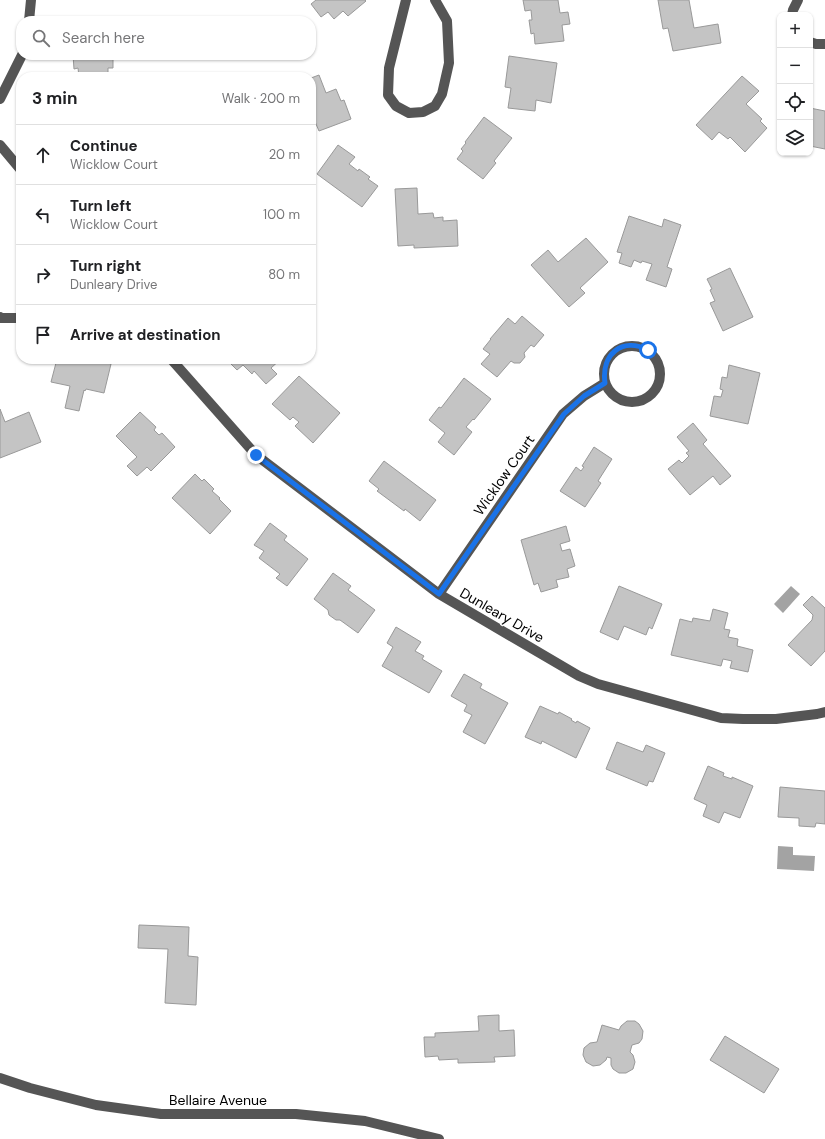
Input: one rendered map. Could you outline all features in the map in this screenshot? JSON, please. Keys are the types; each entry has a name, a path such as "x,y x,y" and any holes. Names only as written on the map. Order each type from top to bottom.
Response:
{"street":[{"path":"29,16 31,0"},
{"path":"406,0 389,68 388,95 396,106 409,113 423,112 435,106 442,94 449,63 447,21 435,0"},
{"path":"793,12 798,0"},
{"path":"813,43 825,44"},
{"path":"0,99 20,60"},
{"path":"0,145 16,164"},
{"path":"0,317 16,318"},
{"path":"632,345 640,346 648,350 656,357 660,366 661,376 659,385 646,400 626,402 617,398 610,392 605,383 605,365 612,354 623,347 632,345"},
{"name":"Dunleary Drive","path":"175,364 256,455 439,594 578,676 598,684 721,718 776,719 825,712"},
{"name":"Wicklow Court","path":"439,594 564,414 584,396 605,383"},
{"name":"Bellaire Avenue","path":"0,1078 30,1088 96,1105 161,1114 238,1113 312,1115 365,1121 438,1139"}],"shaded area":[{"path":"791,586 800,594 783,613 774,604"},
{"path":"778,846 793,847 793,855 815,856 814,871 777,869"}],"building":[{"path":"316,0 366,1 348,16 343,11 334,19 328,12 321,17 311,4"},
{"path":"523,0 558,0 560,13 568,12 570,24 562,25 564,41 535,44 534,33 531,34 529,20 532,20 531,10 525,11"},
{"path":"658,0 689,0 694,28 718,24 721,43 673,51 668,28 663,29"},
{"path":"509,56 557,63 551,103 536,100 535,111 508,108 511,88 505,87"},
{"path":"73,60 113,60 113,68 108,68 108,72 78,72 78,68 74,69"},
{"path":"319,75 326,93 336,89 341,101 344,100 351,119 319,131 316,124 316,76"},
{"path":"742,76 759,91 746,104 762,119 760,121 767,128 745,152 730,137 728,139 719,132 712,140 696,125"},
{"path":"813,109 825,111 825,149 813,147"},
{"path":"484,117 512,138 494,161 496,163 483,179 457,159 463,151 461,149 466,143 465,142"},
{"path":"338,145 355,157 349,164 358,171 359,169 370,177 368,179 378,186 362,207 317,174"},
{"path":"417,188 418,214 433,213 434,218 443,217 443,221 457,220 458,246 414,248 414,245 398,246 395,189"},
{"path":"629,216 662,227 664,219 681,225 667,267 672,269 666,287 646,280 652,264 642,261 641,263 634,260 631,267 619,263 622,253 617,252"},
{"path":"586,238 608,262 580,288 585,293 569,307 531,265 548,250 558,262"},
{"path":"730,268 753,317 723,331 710,303 715,301 710,290 712,289 707,279"},
{"path":"522,316 544,335 534,347 531,345 524,353 525,357 520,363 514,363 511,361 497,377 481,364 490,354 483,349 508,318 515,324"},
{"path":"56,364 111,364 104,393 86,389 85,391 84,390 79,411 65,408 70,386 51,382"},
{"path":"231,364 275,364 271,368 277,374 266,384 254,371 252,374 243,365 237,370"},
{"path":"729,365 760,373 748,424 710,416 714,396 721,397 723,390 720,389 722,377 727,378"},
{"path":"299,376 340,413 313,443 295,426 299,422 293,417 290,420 272,404"},
{"path":"464,378 491,399 474,420 473,419 466,427 472,432 454,455 438,442 445,433 429,420 439,407 441,408"},
{"path":"0,409 5,422 29,412 41,442 0,458"},
{"path":"140,412 156,427 154,430 159,435 162,433 175,447 151,471 147,467 137,476 127,466 137,457 116,436"},
{"path":"693,423 707,440 703,444 731,476 720,485 713,476 690,495 668,469 679,460 682,463 689,456 686,453 689,451 677,437"},
{"path":"594,447 612,459 598,481 601,483 585,507 560,491 576,467 581,471 584,467 582,466"},
{"path":"384,461 436,500 420,521 405,509 404,511 377,491 379,489 369,481"},
{"path":"195,474 202,481 204,479 214,489 212,491 231,511 210,534 172,498"},
{"path":"270,523 287,536 284,540 308,559 287,586 276,578 280,574 259,558 264,551 254,545"},
{"path":"566,526 570,541 560,544 562,551 570,549 575,566 567,569 569,577 556,580 558,587 541,592 538,583 534,585 521,540"},
{"path":"333,573 351,586 348,590 375,610 358,633 340,620 336,620 329,615 328,610 314,599"},
{"path":"619,586 662,604 652,629 649,627 646,635 624,626 618,640 600,632"},
{"path":"812,596 825,608 825,651 811,666 788,645 812,620 813,615 803,605"},
{"path":"713,609 728,613 724,629 730,630 728,637 738,639 737,646 753,650 748,672 730,668 732,661 723,659 721,666 671,655 680,619 692,622 693,618 710,621"},
{"path":"396,627 421,642 415,651 424,656 422,659 442,671 429,693 382,666 393,647 387,643"},
{"path":"464,674 482,684 480,688 508,703 485,744 463,732 472,715 464,711 467,705 451,696"},
{"path":"540,706 558,714 559,712 576,723 577,721 590,728 576,758 542,741 541,744 525,737"},
{"path":"617,742 643,752 646,745 665,753 653,782 649,781 647,786 606,769"},
{"path":"708,766 724,773 723,776 732,779 732,777 753,786 740,818 724,812 719,823 703,816 707,805 694,799"},
{"path":"780,787 825,791 825,824 816,823 815,827 799,826 799,818 778,817"},
{"path":"139,925 189,927 188,956 198,957 196,1005 165,1003 168,949 138,948"},
{"path":"499,1015 499,1031 514,1030 515,1056 494,1057 495,1062 458,1063 458,1059 439,1060 438,1056 425,1057 424,1037 435,1037 435,1033 479,1031 478,1016"},
{"path":"627,1021 635,1021 639,1024 643,1031 642,1039 639,1043 632,1045 630,1052 633,1055 635,1062 633,1069 626,1073 619,1073 613,1069 611,1065 611,1058 607,1057 606,1060 600,1065 593,1066 586,1062 583,1055 584,1048 590,1043 597,1042 602,1025 619,1030"},
{"path":"725,1036 779,1069 764,1093 710,1060"}],"route":[{"path":"256,455 439,594 564,414 584,396 605,383 605,365 609,357 615,351 632,345 640,346 648,350"}]}
